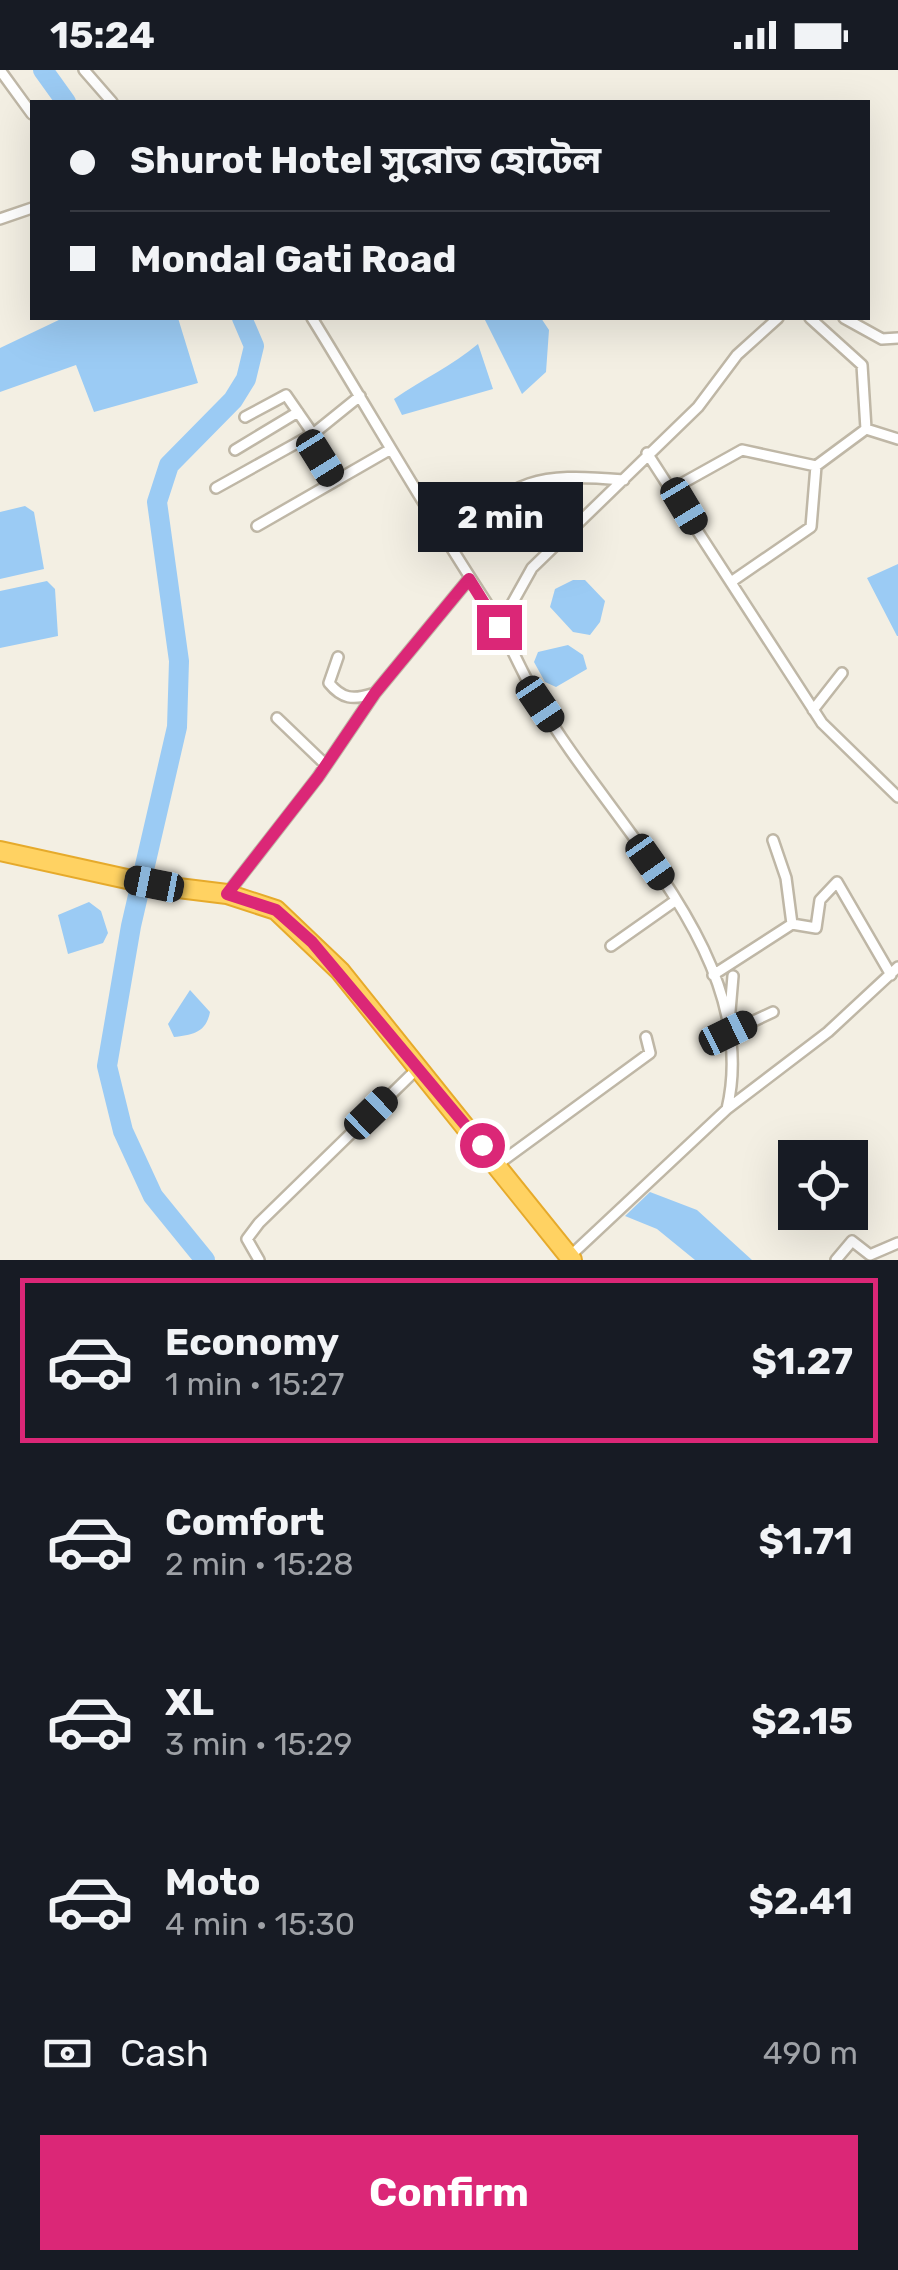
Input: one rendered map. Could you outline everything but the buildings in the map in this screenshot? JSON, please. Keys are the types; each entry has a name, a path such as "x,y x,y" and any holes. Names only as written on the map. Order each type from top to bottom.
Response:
{"highway":[{"path":"0,851 118,878 227,894 276,910 290,920 340,971 571,1259"}],"street":[{"path":"0,70 30,111"},
{"path":"84,70 110,100"},
{"path":"0,219 30,209"},
{"path":"317,320 549,718 681,906 712,975 728,1033 734,1069 727,1109"},
{"path":"499,627 532,568 698,406 737,355 776,320"},
{"path":"812,320 862,364 866,429"},
{"path":"848,320 882,339 898,338"},
{"path":"245,417 286,396 334,480"},
{"path":"216,488 310,436 360,396"},
{"path":"235,450 298,412"},
{"path":"672,489 742,450 816,466 866,429"},
{"path":"866,429 898,439"},
{"path":"257,526 390,450"},
{"path":"648,453 814,710 898,797"},
{"path":"731,582 811,527 816,466"},
{"path":"446,538 486,508 539,477 624,480"},
{"path":"227,894 326,765 375,693 469,579"},
{"path":"338,656 329,683 338,694 356,700 375,693"},
{"path":"814,710 842,673"},
{"path":"277,718 326,765"},
{"path":"773,840 786,878 792,924"},
{"path":"571,1259 727,1109 828,1032 895,971 837,882 820,900 816,928 792,924 712,975"},
{"path":"612,946 672,904"},
{"path":"712,975 738,976 728,1033"},
{"path":"728,1033 773,1012"},
{"path":"498,1165 650,1053 646,1037"},
{"path":"259,1260 248,1239 260,1223 419,1067"},
{"path":"836,1260 852,1241 870,1255 898,1243"}],"water":[{"path":"59,320 179,320 198,383 94,412 76,365 0,392 0,348"},
{"path":"485,320 542,320 549,330 546,372 522,394"},
{"path":"478,344 493,389 402,415 394,399"},
{"path":"25,506 34,512 44,569 0,579 0,512"},
{"path":"898,564 898,636 897,636 867,578"},
{"path":"573,580 585,580 605,601 600,622 590,635 573,632 550,607 555,589"},
{"path":"47,581 55,589 58,636 0,648 0,591"},
{"path":"568,645 583,655 587,669 556,687 545,682 534,662 538,652"},
{"path":"89,902 101,911 108,933 103,943 68,954 58,915"},
{"path":"190,990 210,1012 208,1019 197,1032 174,1037 168,1024"},
{"path":"650,1192 697,1210 752,1260 695,1260 657,1229 625,1216"}],"waterway":[{"path":"43,70 65,100"},
{"path":"205,1260 153,1196 123,1131 107,1066 131,926 177,727 179,661 157,502 169,465 233,400 246,379 254,346 243,320"}],"route":[{"path":"482,1145 340,971 290,920 276,910 227,894 318,777 375,693 469,579 499,627"}]}
